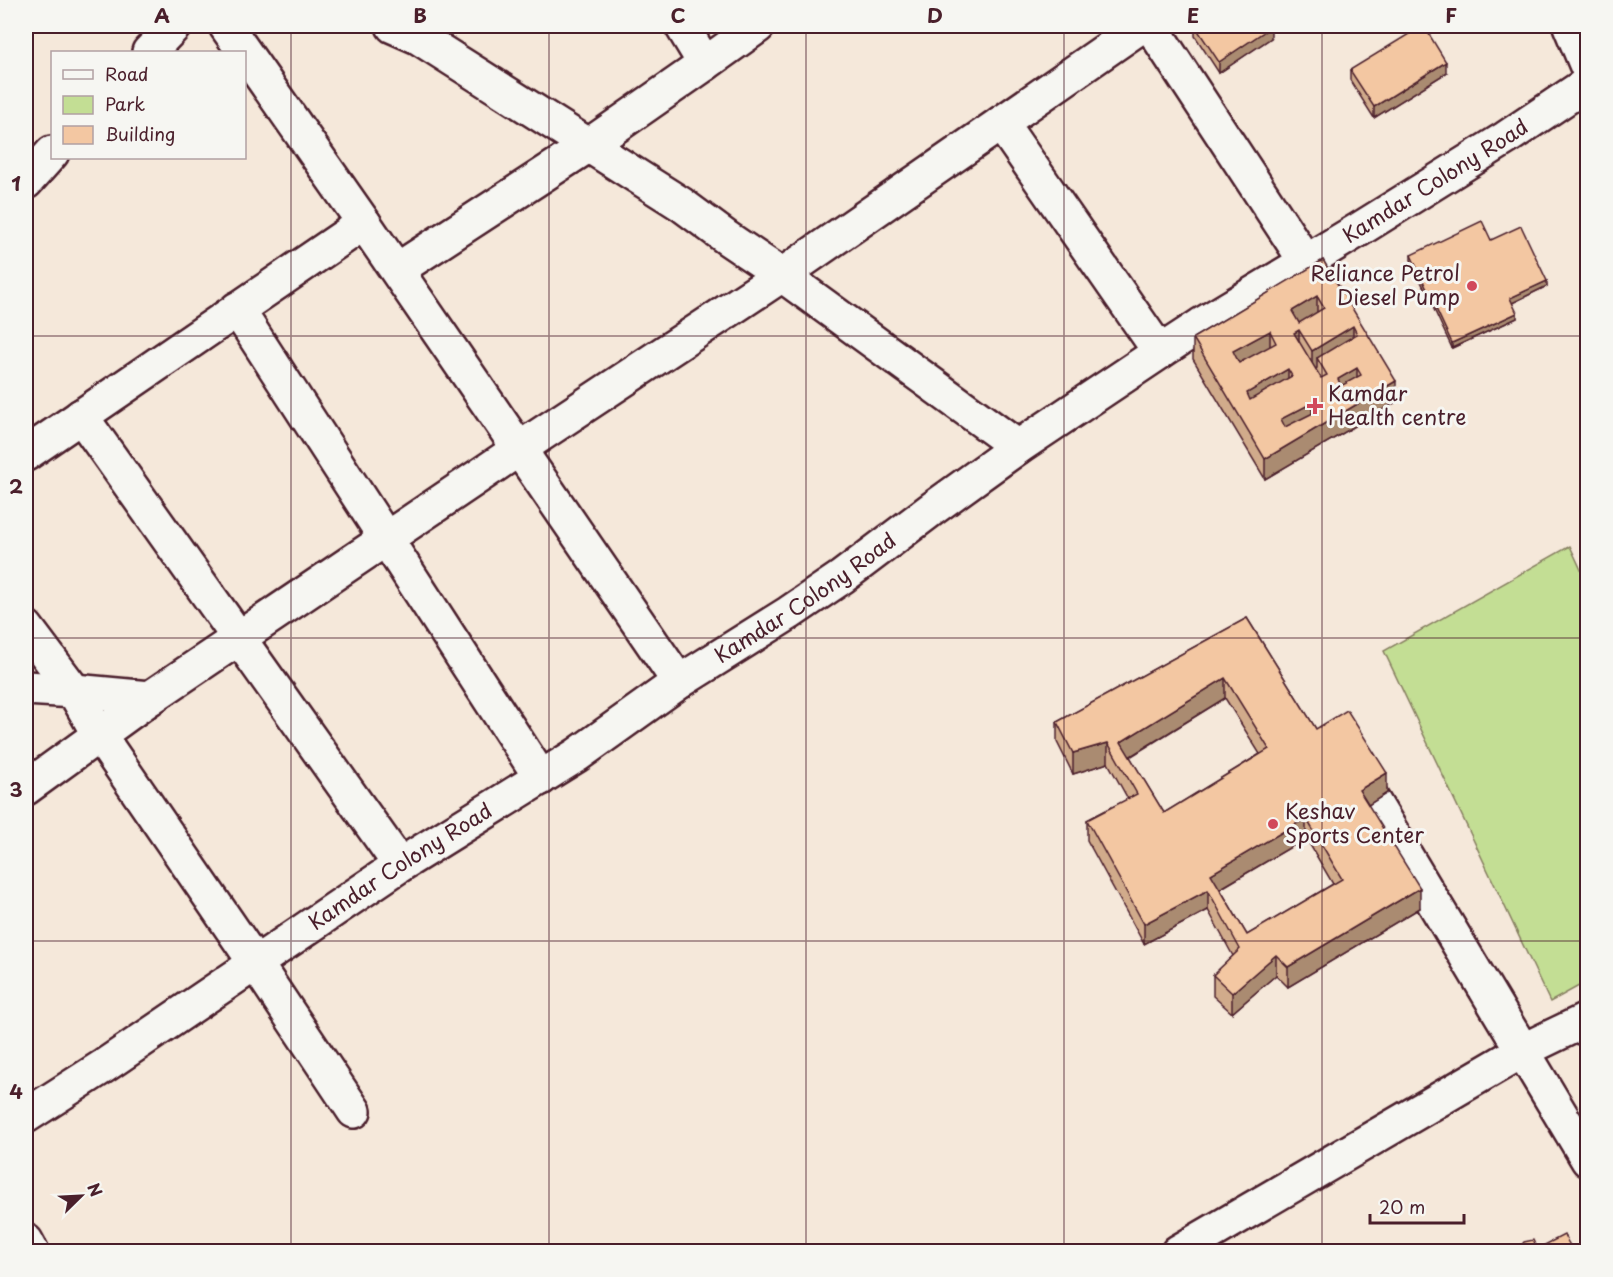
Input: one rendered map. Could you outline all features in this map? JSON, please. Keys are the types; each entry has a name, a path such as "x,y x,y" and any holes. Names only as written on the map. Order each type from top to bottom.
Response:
{"street":[{"path":"150,51 174,26"},
{"path":"226,26 244,51"},
{"path":"682,26 705,64"},
{"path":"396,270 590,146 758,26"},
{"path":"26,788 150,698 782,275 1141,26"},
{"path":"1151,26 1306,262"},
{"path":"1570,26 1587,69"},
{"path":"407,30 681,204 1018,447"},
{"path":"246,55 679,682"},
{"name":"Kamdar Colony Road","path":"26,1116 400,866 577,755 679,682 789,614 1018,447 1160,352 1506,138 1587,83"},
{"path":"1001,123 1160,352"},
{"path":"26,182 51,154"},
{"path":"26,454 364,223"},
{"path":"237,309 541,778"},
{"path":"81,416 400,866"},
{"path":"26,627 75,691 99,735 354,1111"},
{"path":"26,688 150,698"},
{"path":"1358,776 1587,1160"},
{"path":"1190,1248 1522,1051 1587,1019"},
{"path":"26,1241 32,1251"}],"green space":[{"path":"1570,546 1588,585 1588,981 1550,1002 1384,651"}],"building":[{"path":"1195,26 1270,26 1271,27 1219,62"},
{"path":"1422,26 1446,62 1374,107 1350,70"},
{"path":"1482,221 1491,240 1521,226 1547,281 1510,298 1517,313 1452,343 1411,255"},
{"path":"1323,260 1396,381 1265,459 1193,338","holes":["1317,296 1324,308 1299,323 1292,311","1353,326 1357,334 1317,358 1327,375 1321,378 1294,333 1299,330 1312,351","1270,331 1276,343 1239,363 1233,351","1357,368 1361,375 1341,386 1338,379","1288,369 1292,376 1250,400 1247,393","1312,403 1315,412 1285,427 1281,419"]},
{"name":"Keshav Sports Center","path":"1247,618 1316,729 1347,710 1387,773 1359,790 1420,888 1288,967 1276,955 1232,993 1213,975 1240,949 1208,890 1144,924 1087,820 1137,794 1108,743 1073,753 1057,722","holes":["1225,678 1269,749 1164,813 1121,742","1306,818 1342,879 1247,935 1211,874"]},
{"path":"1564,1235 1573,1251 1518,1251 1524,1242 1533,1240 1537,1249"}],"place":[{"name":"Reliance Petrol Diesel Pump","path":"1472,286"},
{"name":"Kamdar Health centre","path":"1315,406"},
{"name":"Keshav Sports Center","path":"1273,824"}]}
